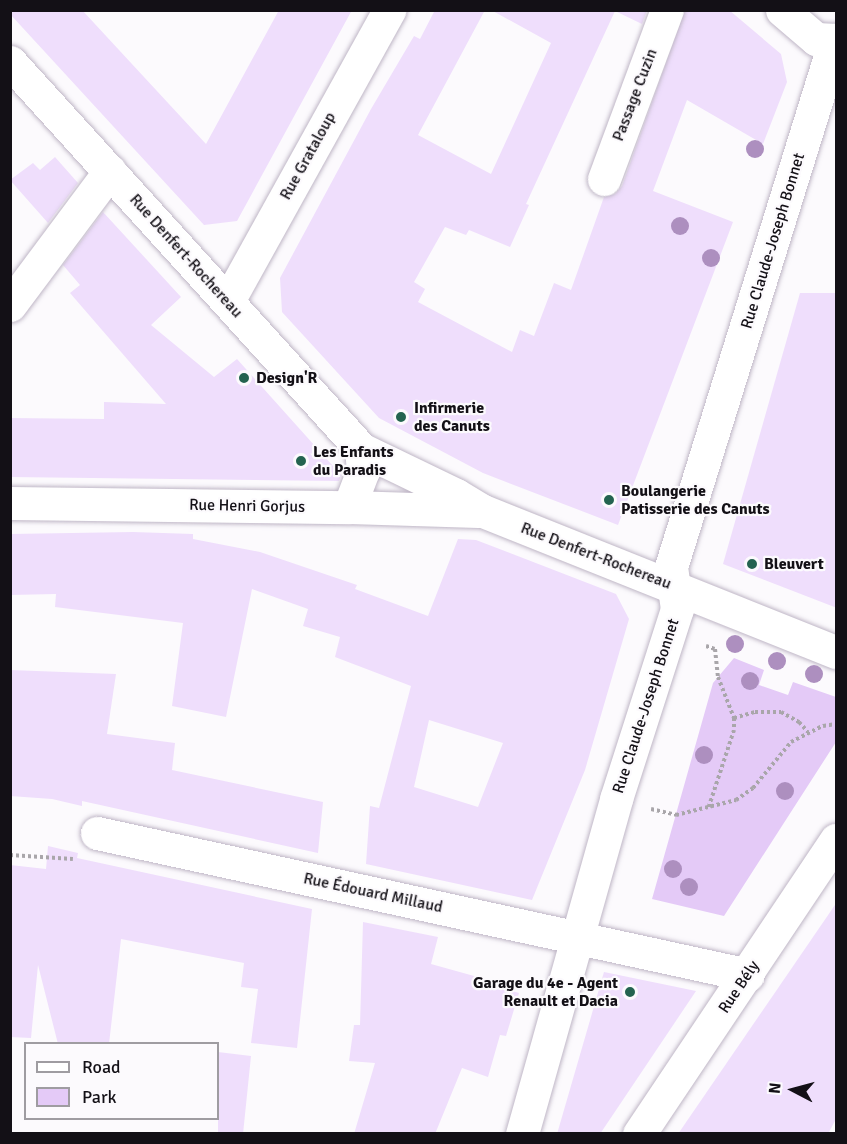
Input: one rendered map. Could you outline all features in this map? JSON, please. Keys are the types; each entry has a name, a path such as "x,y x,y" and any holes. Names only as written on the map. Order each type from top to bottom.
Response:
{"street":[{"name":"Rue Grataloup","path":"228,301 389,10"},
{"name":"Passage Cuzin","path":"604,179 667,10"},
{"path":"782,10 816,39 836,40"},
{"name":"Rue Claude-Joseph Bonnet","path":"522,1134 616,799 677,609 671,567 673,560 836,40"},
{"name":"Rue Denfert-Rochereau","path":"10,62 361,449 456,495 483,511 837,652"},
{"path":"10,305 110,171"},
{"path":"349,507 363,471 361,449"},
{"name":"Rue Henri Gorjus","path":"10,503 483,511"},
{"name":"Rue Édouard Millaud","path":"97,833 747,975"},
{"name":"Rue Bély","path":"639,1134 837,840"}],"path":[{"path":"706,646 715,649 718,677 734,718 734,730 708,809"},
{"path":"734,718 755,712 781,712 799,722 808,732"},
{"path":"616,799 676,815 708,809 736,800 753,788 791,742 808,732 837,724"},
{"path":"10,855 77,859 90,850 97,833"}],"green space":[{"path":"734,658 764,670 759,685 788,695 793,682 836,697 836,742 724,916 652,899 713,683"}],"building":[{"path":"10,10 82,10 206,144 279,10 352,10 237,221 204,225 10,14"},
{"path":"435,10 485,10 418,135 491,174 551,43 491,10 647,10 642,24 615,11 526,204 529,205 510,247 469,230 466,235 445,227 414,282 425,289 418,302 512,352 520,330 534,336 554,283 571,290 604,197 615,194 622,186 685,10 729,10 781,54 787,82 763,144 687,100 653,191 733,222 618,525 483,473 379,418 282,312 280,278 371,109 414,36 420,39"},
{"path":"55,157 78,183 48,223 10,180 33,163 40,170"},
{"path":"103,212 181,297 151,325 214,377 237,359 341,475 339,481 10,477 10,418 104,419 104,402 166,404 70,293 80,285 63,265"},
{"path":"800,293 837,293 837,608 723,564"},
{"path":"133,532 193,534 193,539 260,552 357,585 355,589 428,616 458,539 476,540 616,594 629,619 585,770 532,900 366,864 370,806 379,808 411,686 335,657 340,637 303,626 308,609 252,589 226,717 172,706 183,623 55,607 56,594 10,595 10,534","holes":["429,720 503,743 478,807 414,787"]},
{"path":"10,670 116,674 107,734 175,743 172,770 323,802 318,853 82,801 82,806 52,799 10,796"},
{"path":"48,846 78,853 77,858 312,909 297,1048 251,1043 258,989 241,987 244,963 121,939 109,1042 57,1042 38,965 31,1038 10,1037 10,865 46,869"},
{"path":"837,902 837,1117 828,1134 678,1134"},
{"path":"363,922 438,937 431,964 492,981 491,985 519,993 506,1036 500,1035 488,1077 462,1068 435,1134 354,1134 375,1063 349,1061 354,1025 360,1025"},
{"path":"604,972 696,991 600,1134 557,1134"},
{"path":"219,1052 251,1056 243,1134 218,1134"}],"place":[{"name":"Design'R","path":"244,378"},
{"name":"Infirmerie des Canuts","path":"401,417"},
{"name":"Les Enfants du Paradis","path":"301,461"},
{"name":"Boulangerie Patisserie des Canuts","path":"609,500"},
{"name":"Bleuvert","path":"752,564"},
{"name":"Garage du 4e - Agent Renault et Dacia","path":"630,992"}]}
